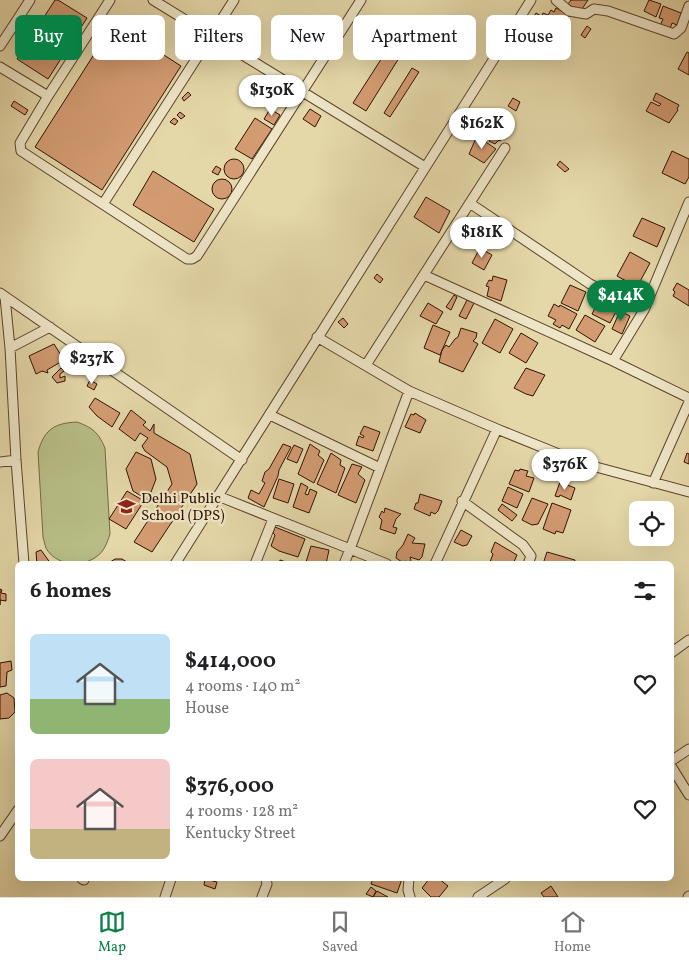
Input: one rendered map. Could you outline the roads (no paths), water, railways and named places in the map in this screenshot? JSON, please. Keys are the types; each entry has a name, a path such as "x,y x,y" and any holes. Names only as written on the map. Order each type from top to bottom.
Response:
{"street":[{"path":"0,46 30,0"},
{"path":"110,0 20,143 21,151 187,259 197,256 361,0"},
{"path":"153,0 177,15"},
{"path":"224,15 234,0"},
{"path":"177,561 531,0"},
{"path":"556,0 569,11 586,14 594,9 598,0"},
{"path":"594,9 608,11 674,34 681,28 689,6"},
{"path":"103,204 196,60"},
{"path":"250,60 425,167"},
{"path":"0,67 48,96"},
{"path":"366,365 471,204 505,148"},
{"path":"613,361 644,310 689,202"},
{"path":"471,204 590,284 644,310"},
{"path":"424,275 613,361 689,398"},
{"path":"2,295 242,460"},
{"path":"2,295 10,348 24,561"},
{"path":"10,348 50,327"},
{"path":"317,337 409,391 497,428 581,463 689,492"},
{"path":"345,561 409,391"},
{"path":"653,482 689,402"},
{"path":"270,415 380,468"},
{"path":"436,561 462,501 497,428"},
{"path":"0,462 16,460"},
{"path":"218,496 380,561"},
{"path":"462,501 524,545 531,556 529,561"},
{"path":"256,561 273,519"},
{"path":"674,651 689,640"},
{"path":"674,760 689,749"},
{"path":"674,771 689,795"},
{"path":"0,836 15,814"},
{"path":"165,897 170,881"},
{"path":"262,897 266,881"},
{"path":"409,881 410,897"},
{"path":"478,897 501,881"}],"place":[{"name":"Delhi Public School (DPS)","path":"127,507"}]}
